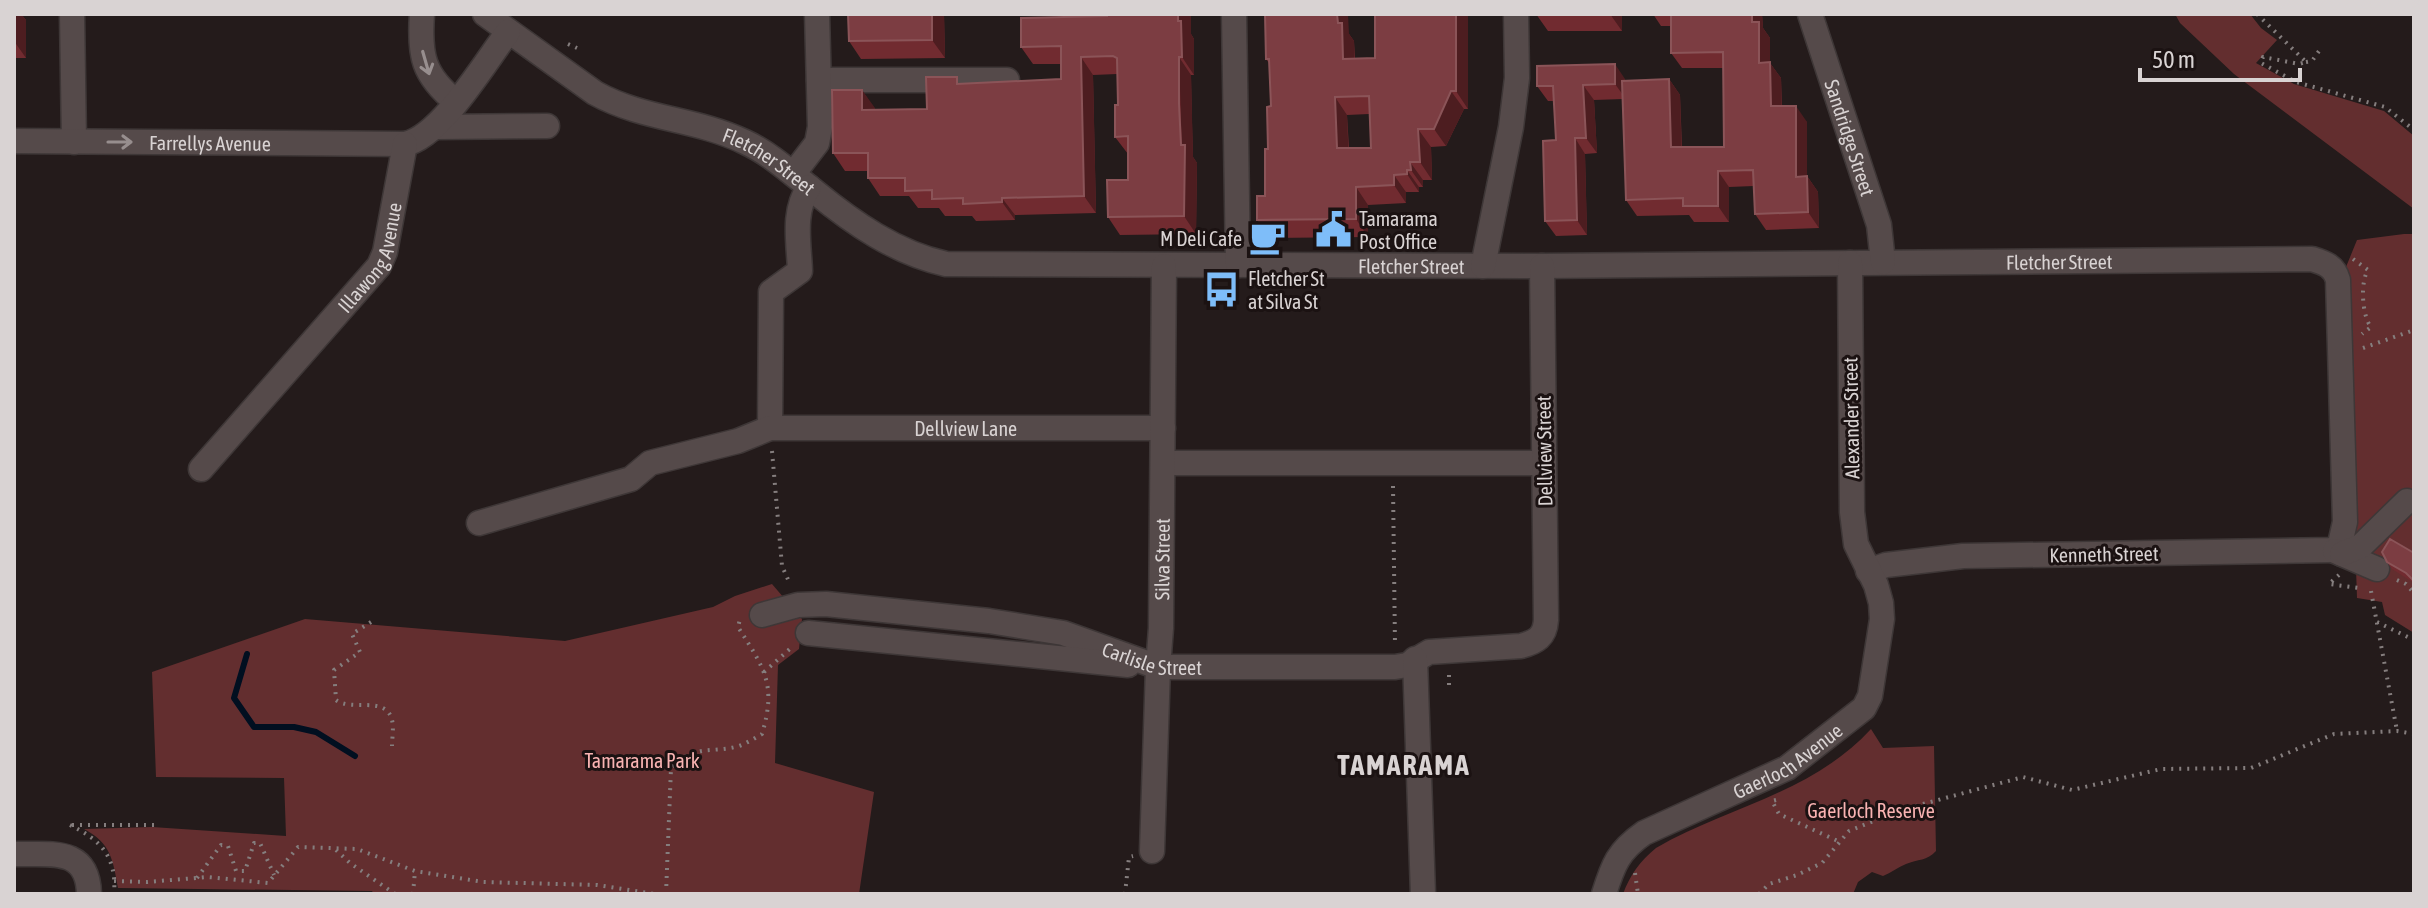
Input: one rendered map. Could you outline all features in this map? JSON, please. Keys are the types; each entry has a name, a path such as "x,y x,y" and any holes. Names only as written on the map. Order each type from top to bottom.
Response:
{"street":[{"path":"72,14 74,142"},
{"path":"422,14 421,42 430,77 456,102"},
{"name":"Fletcher Street","path":"485,14 611,102 644,114 724,132 758,148 860,226 906,252 928,260 966,265 1542,266 2312,259 2335,271 2338,280 2340,350"},
{"path":"479,523 631,479 650,463 738,441 770,428 771,292 800,271 801,180 817,143 820,127 817,14"},
{"path":"1234,14 1238,265"},
{"path":"1483,266 1511,127 1517,78 1516,14"},
{"name":"Sandridge Street","path":"1810,14 1879,225 1883,262"},
{"path":"405,144 416,142 436,127 508,32"},
{"path":"819,80 1007,80"},
{"path":"436,127 547,126"},
{"name":"Farrellys Avenue","path":"14,141 405,144"},
{"name":"Illawong Avenue","path":"201,469 379,266 385,252 405,144"},
{"name":"Alexander Street","path":"1850,263 1852,512 1856,544 1868,571"},
{"name":"Silva Street","path":"1152,851 1161,628 1164,266"},
{"name":"Dellview Street","path":"1542,266 1546,620 1542,636"},
{"path":"2338,549 2345,522 2340,350"},
{"name":"Dellview Lane","path":"770,428 1163,428"},
{"path":"1163,463 1544,463"},
{"path":"2338,549 2361,546 2407,501"},
{"path":"2338,549 2377,569"},
{"name":"Kenneth Street","path":"1868,571 1886,565 1963,556 2338,549"},
{"name":"Gaerloch Avenue","path":"1604,894 1616,859 1644,833 1787,768 1864,708 1870,696 1882,619 1879,593 1868,571"},
{"name":"Carlisle Street","path":"751,617 798,605 826,604 989,621 1063,633 1158,667 1395,667 1407,665 1405,657 1429,652 1521,646 1533,643 1542,636"},
{"path":"808,633 1158,667"},
{"path":"1405,657 1423,894"},
{"path":"14,854 63,856 84,868 89,894"}],"path":[{"path":"2257,14 2306,62"},
{"path":"2319,51 2312,61 2299,64 2263,57 2261,63 2296,82 2385,107 2414,130"},
{"path":"2340,350 2366,348 2414,330"},
{"path":"770,428 782,566 798,605"},
{"path":"1393,463 1405,657"},
{"path":"2374,604 2397,731"},
{"path":"666,894 671,768 697,751 739,746 762,734 769,710 767,680 738,627 751,617"},
{"path":"371,622 352,634 360,652 334,670 336,700 344,706 377,705 387,711 392,720 392,746"},
{"path":"2377,622 2414,640"},
{"path":"764,672 792,647 805,644 808,633"},
{"path":"1759,894 1769,884 1822,863 1849,831 1901,810 2023,777 2072,790 2161,769 2251,768 2334,734 2397,731 2414,734"},
{"path":"1781,798 1772,801 1779,814 1840,842"},
{"path":"70,825 154,825"},
{"path":"197,878 221,845 228,846 236,871 245,871 254,843 260,843 274,876"},
{"path":"114,881 147,882 208,877 268,883 298,847 357,849 415,871 483,882 597,885 654,894"},
{"path":"335,848 350,863 395,894"},
{"path":"1125,894 1129,857 1152,851"},
{"path":"1628,868 1636,873 1638,894"},
{"path":"413,894 415,871"}],"green space":[{"path":"2175,14 2250,14 2261,28 2277,40 2256,63 2294,84 2384,111 2414,136 2414,209 2234,74 2180,23"},
{"path":"2414,234 2414,633 2385,615 2382,602 2357,598 2346,267 2357,240"},
{"name":"Tamarama Park","path":"772,584 802,619 799,649 778,665 775,763 874,792 859,894 374,894 372,891 118,888 105,846 84,829 152,827 286,836 284,778 156,777 152,672 305,619 565,641 713,607"},
{"name":"Gaerloch Reserve","path":"1871,729 1883,748 1934,746 1936,851 1929,857 1883,876 1872,872 1858,882 1853,894 1623,894 1636,869 1656,848 1796,784 1848,751"}],"building":[{"path":"848,14 932,14 932,40 849,41"},
{"path":"1178,14 1178,21 1181,21 1179,104 1181,145 1185,145 1184,216 1108,217 1107,180 1128,180 1128,136 1115,137 1117,58 1113,56 1081,57 1084,196 1002,198 1002,202 963,204 963,198 932,199 932,190 905,191 905,178 868,178 868,153 833,153 832,90 862,90 862,110 927,109 926,77 957,77 957,84 1061,79 1061,46 1021,47 1021,18"},
{"path":"1265,14 1337,14 1338,23 1342,23 1343,59 1375,58 1375,14 1456,14 1456,91 1451,91 1434,129 1418,129 1420,162 1410,162 1411,170 1407,170 1407,174 1394,175 1394,185 1356,187 1356,219 1257,220 1257,196 1265,196 1267,107 1271,106 1269,59 1266,59","holes":["1369,96 1371,148 1337,148 1335,97"]},
{"path":"1671,14 1752,14 1752,22 1759,22 1759,63 1770,62 1771,106 1796,106 1796,177 1807,176 1808,212 1755,214 1753,170 1718,171 1718,206 1683,206 1683,198 1626,200 1622,81 1669,79 1671,147 1724,147 1723,52 1671,53"},
{"path":"1615,64 1615,84 1583,85 1586,138 1575,138 1577,220 1545,221 1543,141 1556,140 1553,86 1537,86 1537,66"},
{"path":"2390,539 2414,553 2414,581 2387,562 2382,552"}],"waterway":[{"path":"247,654 234,698 254,727 294,727 316,732 355,756"}],"place":[{"name":"Tamarama Post Office","path":"1333,229"},
{"name":"M Deli Cafe","path":"1268,238"},
{"name":"Fletcher St at Silva St","path":"1222,289"}],"district":[{"name":"TAMARAMA","path":"1404,765"}]}
